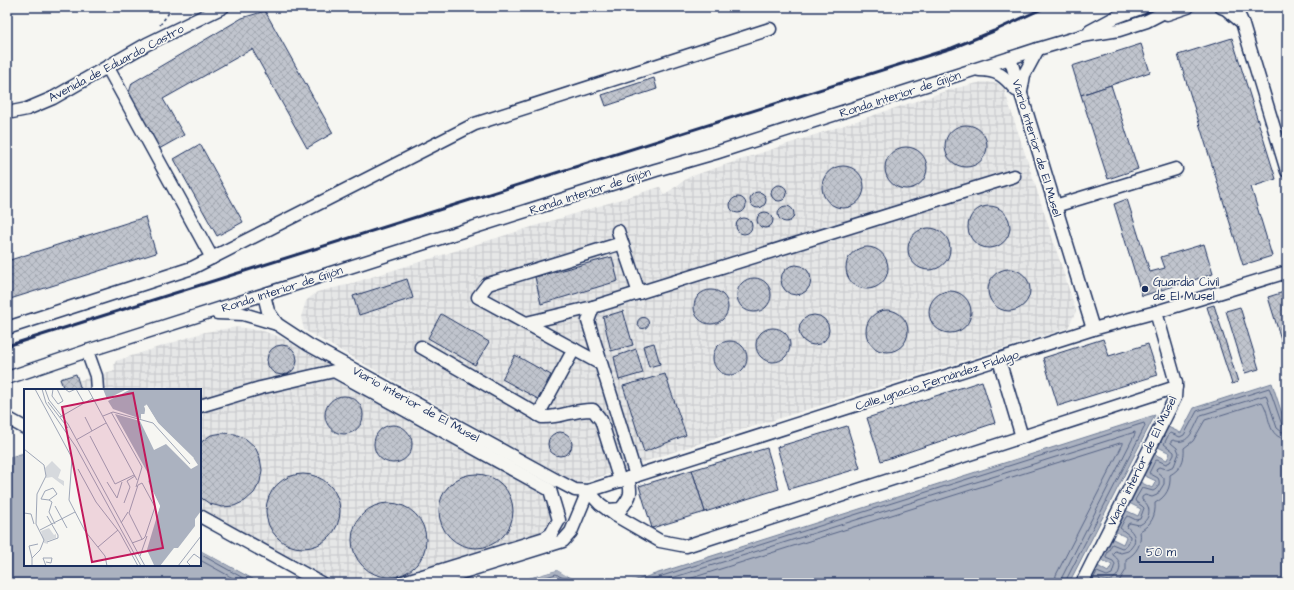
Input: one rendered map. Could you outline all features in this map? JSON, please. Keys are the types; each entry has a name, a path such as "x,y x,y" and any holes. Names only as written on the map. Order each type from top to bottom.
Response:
{"street":[{"name":"Avenida de Eduardo Castro","path":"7,113 27,109 53,98 108,68 147,44 223,7"},
{"path":"1082,36 1116,17 1143,7"},
{"name":"Ronda Interior de Gijón","path":"7,378 1038,49 1082,36 1120,30 1147,21 1174,7"},
{"path":"1147,21 1188,7"},
{"path":"1221,7 1226,9 1242,22"},
{"path":"1235,7 1242,22 1287,171"},
{"path":"1240,7 1242,22"},
{"path":"7,328 192,268 475,124 770,29"},
{"path":"1020,95 1024,75 1038,49"},
{"name":"Viario interior de El Musel","path":"1010,58 1020,95 1093,329"},
{"path":"108,68 212,258"},
{"path":"972,70 989,70 1005,77 1020,95"},
{"path":"1055,206 1176,169"},
{"path":"526,323 593,307 1014,176"},
{"path":"618,231 639,293"},
{"path":"601,364 478,297 488,284 622,243"},
{"name":"Calle Ignacio Fernández Fidalgo","path":"588,491 1093,329 1156,312 1287,272"},
{"name":"Viario interior de El Musel","path":"264,295 268,311 277,324 309,345 575,490 588,491"},
{"path":"593,307 588,321 613,403 631,489 630,498 621,509 608,510"},
{"name":"Viario interior de El Musel","path":"1082,583 1175,398 1176,383 1156,312"},
{"path":"210,313 243,314 277,324"},
{"path":"421,347 542,417 553,417 582,409 593,410 613,403"},
{"path":"538,415 574,349"},
{"path":"88,351 96,376 97,389"},
{"path":"999,360 1022,437"},
{"path":"201,406 260,388 334,371 550,490 559,520 551,534 545,538 400,583"},
{"path":"428,583 563,541 571,532 588,491 608,510 660,541 686,546 1176,388"},
{"path":"593,410 601,420 628,478"},
{"path":"7,418 24,427"},
{"path":"201,517 321,583"},
{"path":"201,526 304,583"}],"path":[{"path":"159,25 164,21 170,7"}],"shaded area":[{"path":"982,82 997,83 1004,89 1076,311 1068,328 691,446 582,483 569,479 304,330 301,317 306,301 317,292 346,285 660,187 664,195 689,177 952,89"},
{"path":"238,327 263,331 280,337 553,488 553,538 416,583 312,583 201,521 201,389 81,389 78,381 115,370 114,365 116,361 205,332"}],"water":[{"path":"1272,383 1287,429 1287,583 1087,583 1096,565 1108,572 1112,565 1100,559 1111,538 1123,544 1126,537 1114,531 1125,510 1138,516 1141,509 1129,503 1140,482 1152,488 1156,481 1143,475 1154,454 1167,460 1170,453 1158,447 1168,427 1181,433 1194,408"},
{"path":"1155,415 1069,583 627,583"},
{"path":"24,453 24,566 201,566 201,551 260,583 7,583 7,458"},
{"path":"557,570 580,583 512,583"}],"pier":[{"path":"201,549 261,581 262,583 201,551"},
{"path":"557,568 566,573 567,576 557,570 510,583 511,581"}],"building":[{"path":"265,11 333,133 307,148 252,49 163,99 184,135 159,149 128,96 132,83 242,18"},
{"path":"1232,38 1276,179 1251,187 1272,256 1243,265 1178,55"},
{"path":"1141,44 1150,72 1081,95 1072,66"},
{"path":"654,78 657,89 606,106 602,95"},
{"path":"1111,85 1138,169 1108,179 1081,95"},
{"path":"962,125 970,125 978,128 984,134 987,146 984,158 978,164 970,167 962,167 954,164 948,158 945,150 945,142 948,134 954,128"},
{"path":"200,144 243,222 217,236 174,159"},
{"path":"902,147 910,147 918,150 924,156 927,168 924,180 918,186 910,189 902,189 894,186 888,180 885,172 885,164 888,156 894,150"},
{"path":"839,166 847,166 855,169 861,175 864,187 861,199 855,205 847,208 839,208 831,205 825,199 822,191 822,183 825,175 831,169"},
{"path":"779,185 785,187 787,193 785,199 779,201 773,199 771,193 773,187"},
{"path":"758,192 764,194 766,200 764,206 758,208 752,206 750,200 752,194"},
{"path":"738,197 744,199 746,205 744,211 738,213 732,211 730,205 732,199"},
{"path":"1127,199 1150,272 1165,268 1161,257 1204,244 1213,274 1142,296 1114,204"},
{"path":"786,206 792,208 794,214 792,220 786,222 780,220 778,214 780,208"},
{"path":"985,206 993,206 1001,209 1007,215 1010,227 1007,239 1001,245 993,248 985,248 977,245 971,239 968,231 968,223 971,215 977,209"},
{"path":"765,212 771,214 773,220 771,226 765,228 759,226 757,220 759,214"},
{"path":"145,217 156,253 7,300 7,261"},
{"path":"744,218 750,220 752,226 750,232 744,234 738,232 736,226 738,220"},
{"path":"925,228 933,228 941,231 947,237 950,249 947,261 941,267 933,270 925,270 917,267 911,261 908,253 908,245 911,237 917,231"},
{"path":"863,247 871,247 879,250 885,256 888,268 885,280 879,286 871,289 863,289 855,286 849,280 846,272 846,264 849,256 855,250"},
{"path":"612,257 618,281 541,304 535,277"},
{"path":"796,265 807,269 811,280 807,291 796,295 785,291 781,280 785,269"},
{"path":"1005,269 1013,269 1021,272 1027,278 1030,290 1027,302 1021,308 1013,311 1005,311 997,308 991,302 988,294 988,286 991,278 997,272"},
{"path":"754,278 766,283 771,295 766,307 754,312 742,307 737,295 742,283"},
{"path":"407,279 413,298 359,315 353,296"},
{"path":"711,290 723,295 728,307 723,319 711,324 699,319 694,307 699,295"},
{"path":"946,291 954,291 962,294 968,300 971,312 968,324 962,330 954,333 946,333 938,330 932,324 929,316 929,308 932,300 938,294"},
{"path":"1287,291 1287,348 1284,349 1268,297"},
{"path":"1214,305 1238,382 1232,384 1207,307"},
{"path":"1240,307 1259,369 1245,373 1226,311"},
{"path":"883,310 891,310 899,313 905,319 908,331 905,343 899,349 891,352 883,352 875,349 869,343 866,335 866,327 869,319 875,313"},
{"path":"623,311 633,345 611,351 603,317"},
{"path":"441,314 489,342 475,365 428,338"},
{"path":"814,315 825,319 829,330 825,341 814,345 803,341 799,330 803,319"},
{"path":"643,317 647,319 649,323 647,327 643,329 639,327 637,323 639,319"},
{"path":"773,328 785,333 790,345 785,357 773,362 761,357 756,345 761,333"},
{"path":"1103,339 1109,356 1148,344 1158,375 1058,406 1043,358"},
{"path":"730,341 742,346 747,358 742,370 730,375 718,370 713,358 718,346"},
{"path":"654,343 660,364 649,367 643,346"},
{"path":"282,345 293,349 297,360 293,371 282,375 271,371 267,360 271,349"},
{"path":"636,349 643,373 619,380 614,357"},
{"path":"515,355 551,375 538,399 502,379"},
{"path":"76,374 81,389 64,389 60,379"},
{"path":"665,374 686,435 644,452 623,386"},
{"path":"982,381 995,423 881,461 867,418"},
{"path":"340,396 348,396 358,401 362,408 362,422 358,429 348,434 340,434 330,429 328,426 325,419 325,411 330,401 333,399"},
{"path":"389,425 397,425 404,428 409,433 412,444 409,455 404,460 397,463 389,463 382,460 377,455 374,448 374,440 377,433 382,428"},
{"path":"847,426 860,468 789,489 777,447"},
{"path":"560,432 568,436 572,444 568,452 560,456 552,452 548,444 552,436"},
{"path":"223,433 235,434 246,439 255,447 260,458 262,470 260,482 254,493 245,501 234,506 222,507 210,504 201,498 201,442 211,435"},
{"path":"767,448 779,489 705,512 692,470"},
{"path":"692,470 705,512 652,528 639,486"},
{"path":"303,474 317,477 329,485 337,497 340,511 337,525 329,537 317,545 303,548 289,545 277,537 269,525 266,511 269,497 277,485 289,477"},
{"path":"476,474 490,477 502,485 510,497 513,511 510,525 502,537 490,545 476,548 462,545 450,537 442,525 439,511 442,497 450,485 462,477"},
{"path":"389,503 403,506 415,514 423,526 426,540 423,554 415,566 403,574 389,577 375,574 363,566 355,554 352,540 355,526 363,514 375,506"}],"railway":[{"path":"7,346 952,48 994,31 1046,7"}],"place":[{"name":"Guardia Civil de El Musel","path":"1145,289"}]}
